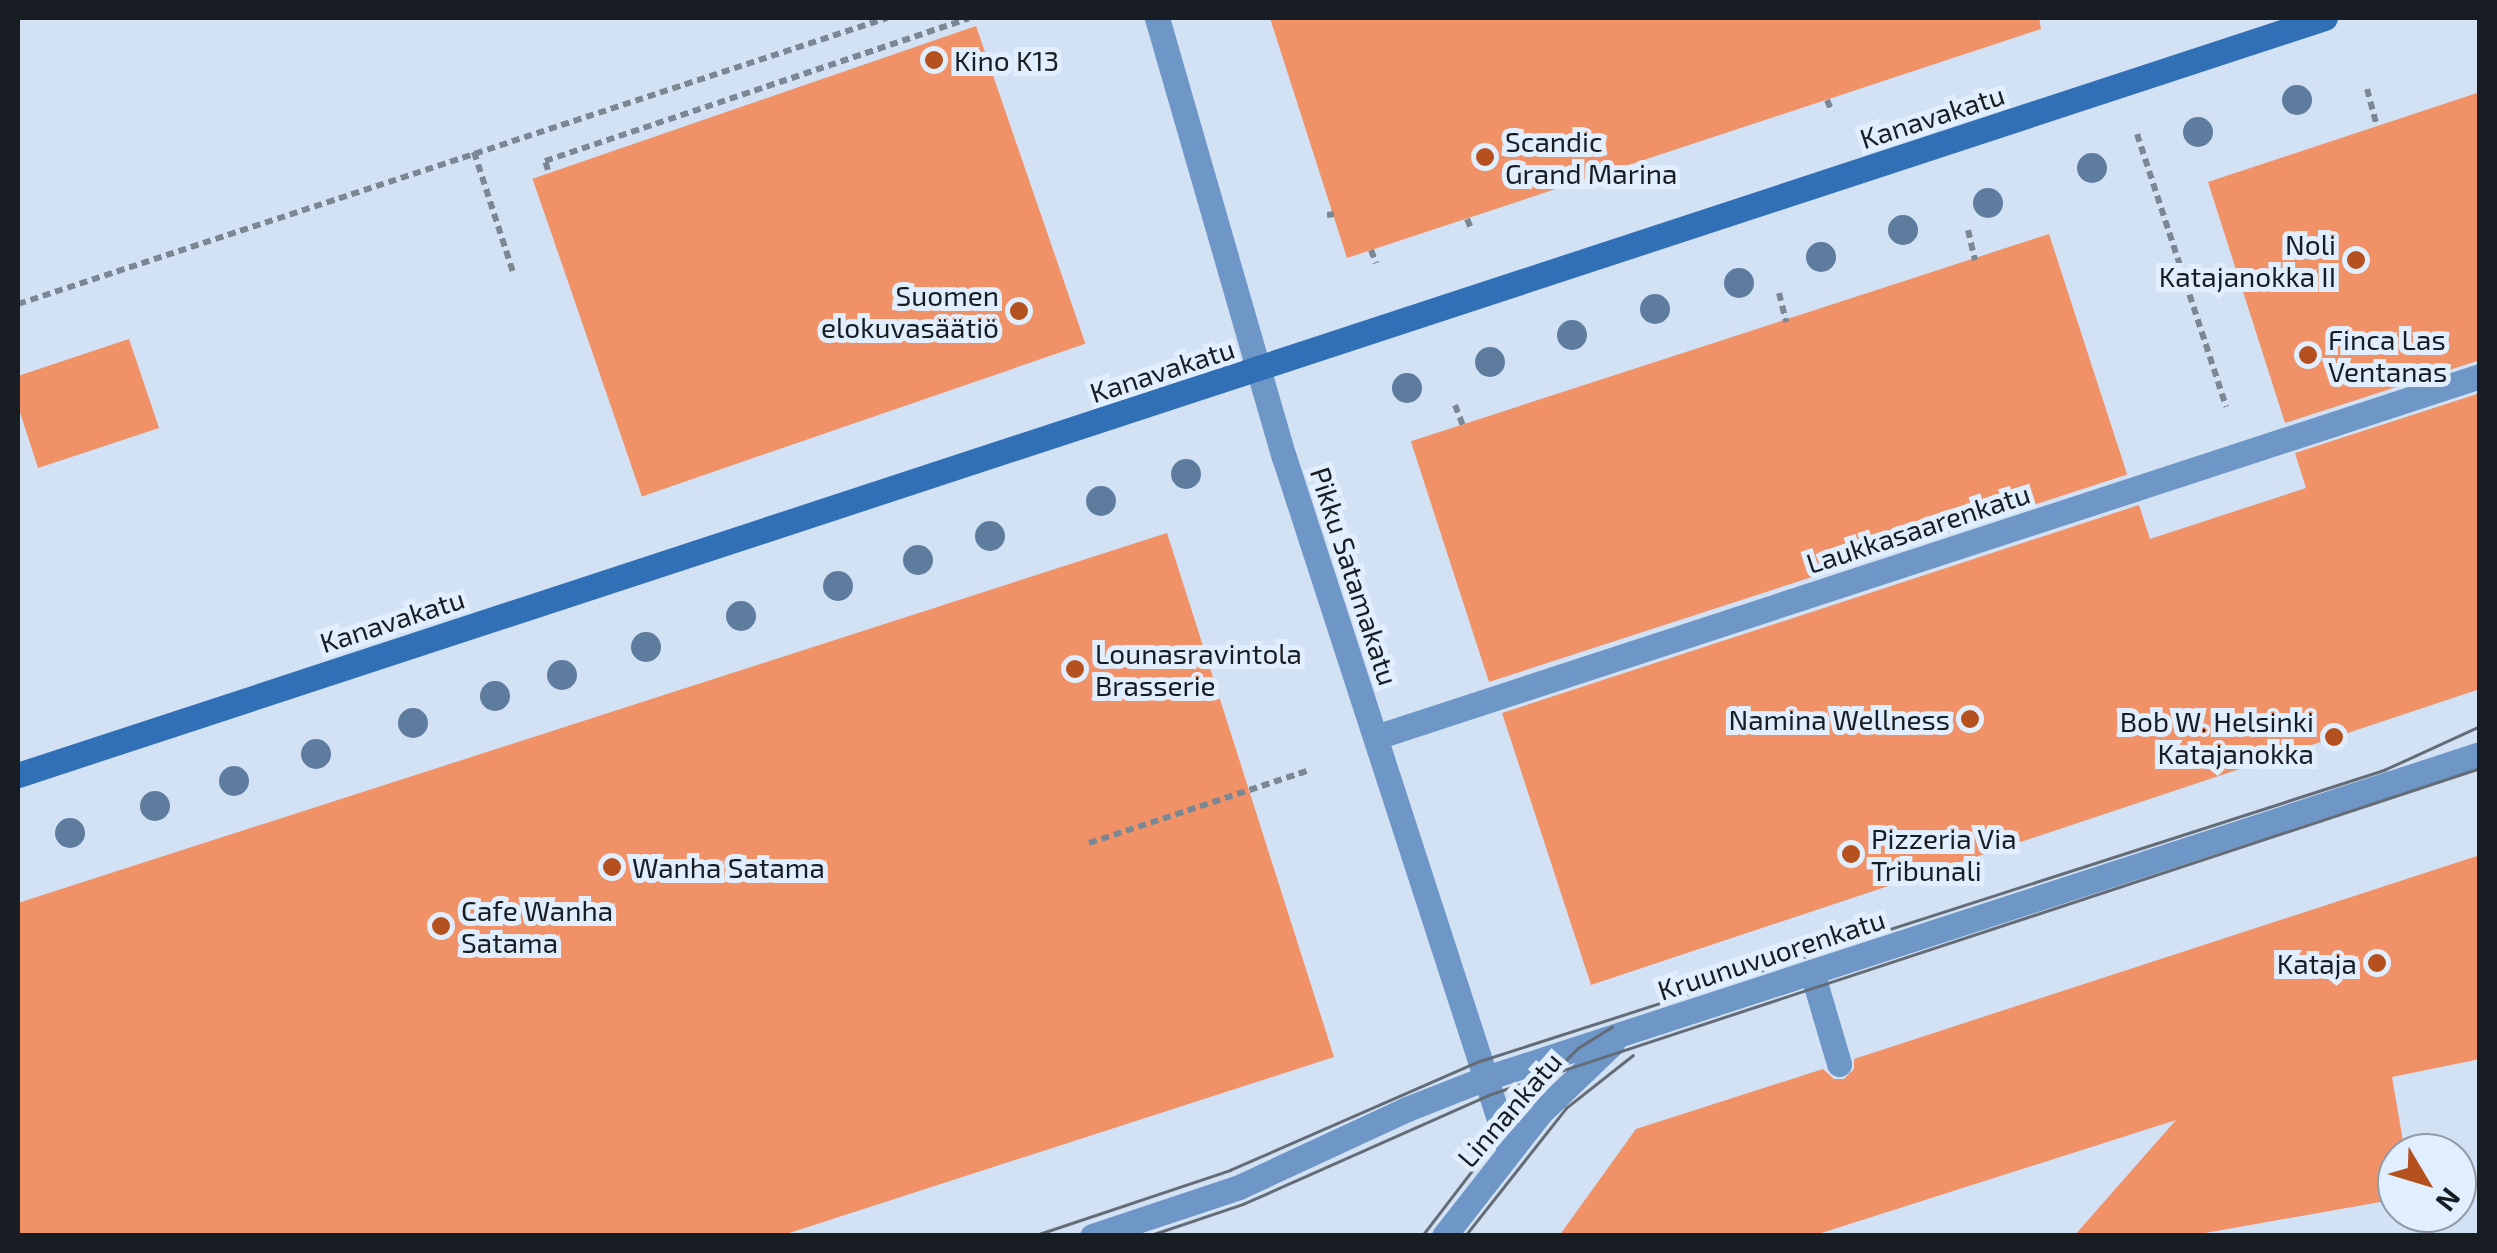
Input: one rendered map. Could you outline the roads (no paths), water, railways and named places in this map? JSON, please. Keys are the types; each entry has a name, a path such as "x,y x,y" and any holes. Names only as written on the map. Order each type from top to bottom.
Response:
{"main road":[{"name":"Kanavakatu","path":"18,775 2325,18"}],"street":[{"name":"Pikku Satamakatu","path":"1157,18 1237,282 1258,370 1510,1150"},
{"name":"Laukkasaarenkatu","path":"1376,737 2480,376"},
{"name":"Kruunuvuorenkatu","path":"1092,1236 1239,1187 1407,1108 1486,1078 2480,754"},
{"path":"1812,972 1839,1064"},
{"name":"Linnankatu","path":"1444,1236 1565,1085 1629,1032"}],"tram line":[{"path":"1033,1236 1230,1170 1480,1061 2384,770 2480,726"},
{"path":"1148,1236 1243,1204 1491,1094 2480,768"},
{"path":"1422,1236 1526,1100 1578,1048 1612,1027"},
{"path":"1465,1236 1566,1108 1633,1055"}],"place":[{"name":"Kino K13","path":"934,60"},
{"name":"Scandic Grand Marina","path":"1485,157"},
{"name":"Noli Katajanokka II","path":"2356,260"},
{"name":"Suomen elokuvasäätiö","path":"1019,311"},
{"name":"Finca Las Ventanas","path":"2308,355"},
{"name":"Lounasravintola Brasserie","path":"1075,669"},
{"name":"Namina Wellness","path":"1970,719"},
{"name":"Bob W. Helsinki Katajanokka","path":"2334,737"},
{"name":"Pizzeria Via Tribunali","path":"1851,854"},
{"name":"Wanha Satama","path":"612,867"},
{"name":"Cafe Wanha Satama","path":"441,926"},
{"name":"Kataja","path":"2377,963"}]}
